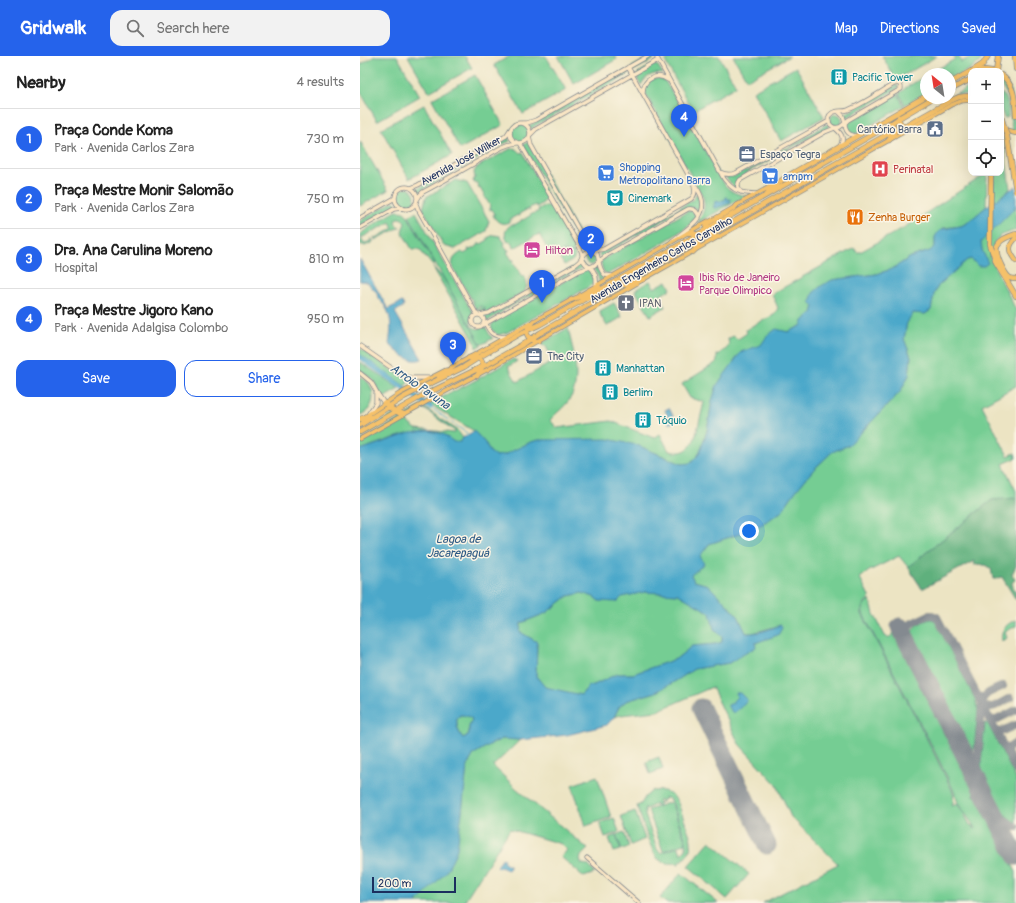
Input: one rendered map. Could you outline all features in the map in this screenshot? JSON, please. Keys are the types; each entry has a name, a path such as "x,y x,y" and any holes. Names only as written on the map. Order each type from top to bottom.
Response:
{"highway":[{"path":"976,68 983,64 988,56"},
{"path":"996,68 998,56"},
{"path":"1015,59 1016,69"},
{"path":"956,80 968,73"},
{"path":"956,81 968,76"},
{"path":"1004,78 1012,88 1016,116"},
{"path":"956,87 968,81"},
{"path":"904,127 950,101 959,97 968,97"},
{"name":"Avenida Engenheiro Carlos Carvalho","path":"786,177 920,100"},
{"path":"911,128 904,127 899,122 899,118 901,113 916,102"},
{"name":"Avenida Engenheiro Carlos Carvalho","path":"360,425 382,411 386,405 464,367 527,330 539,325 923,104"},
{"path":"881,123 891,123 895,128 894,134 889,140"},
{"path":"1004,126 1016,192"},
{"name":"Avenida Engenheiro Carlos Carvalho","path":"360,432 411,402 483,366 710,235 904,127"},
{"path":"1004,130 1016,133"},
{"path":"822,157 852,146"},
{"path":"991,176 990,244 994,256 1016,296"},
{"path":"756,201 786,177"},
{"path":"719,237 707,233 706,227 708,223 736,206"},
{"path":"688,233 693,232 697,235 700,241 694,252"},
{"path":"1016,234 1003,239 999,242 997,247 998,256 1008,276 1016,280"},
{"path":"1016,238 1011,244 1010,253 1016,261"},
{"path":"571,300 584,295 640,265 645,264"},
{"path":"617,288 644,280"},
{"path":"1010,287 1016,293"},
{"path":"534,321 527,330 527,336 530,339 538,341"},
{"path":"469,358 474,356 479,357 483,364 477,376"},
{"path":"430,384 453,366"},
{"path":"386,405 404,414"},
{"path":"360,419 382,411"}],"main road":[{"name":"Avenida Engenheiro Carlos Carvalho","path":"360,439 429,400 477,376 955,103 968,100"},
{"name":"Avenida Engenheiro Carlos Carvalho","path":"360,419 386,405 399,394 411,387 469,358 786,177"}],"street":[{"path":"648,56 536,120 514,125 509,132 511,138 515,142 526,142 536,129 632,75 657,58 724,179 730,187 742,193 757,194"},
{"path":"628,67 694,185 700,193 703,204 702,212 699,218 666,245"},
{"path":"644,96 643,87 646,82 654,76 662,76 668,79 671,84"},
{"path":"742,193 738,187 740,180 825,132 835,128 840,127 848,120 901,89 899,83 844,112 836,112 831,114 829,117 830,125 835,128 838,131 843,139 838,147"},
{"path":"839,112 843,116 849,133 857,136"},
{"path":"720,171 723,174 729,175 736,173 829,121"},
{"path":"522,123 529,127 531,145 585,241 597,254 600,267 604,274 613,276"},
{"name":"Avenida José Wilker","path":"411,188 500,140 506,136 510,130"},
{"path":"519,143 578,244 582,252 582,258 585,265 590,267 596,276 596,286"},
{"name":"Avenida José Wilker","path":"416,202 423,192 505,146 519,143"},
{"path":"694,185 695,194 691,199 604,249 593,251 590,250 586,252 580,262 489,313 472,318 472,322 476,326 481,326 485,322 495,318 579,271 596,265 607,255 688,210 695,210 699,218"},
{"path":"402,208 397,204 395,198 397,192 406,187 411,188 417,194 416,202 418,209 478,315 483,317 490,331 495,336 505,337"},
{"path":"360,218 395,198"},
{"path":"360,228 394,209 410,208 416,202"},
{"path":"578,244 582,245 585,241"},
{"path":"490,331 490,325 495,318"},
{"path":"360,346 403,376 423,379 430,378"},
{"path":"360,373 369,380 386,405"},
{"path":"368,414 376,403 375,390"},
{"path":"587,858 639,903"}],"green space":[{"path":"375,56 397,56 420,96 377,121 360,91 360,65"},
{"path":"408,56 465,56 472,68 429,92"},
{"path":"510,56 546,56 566,90 523,114 494,65"},
{"path":"558,56 615,56 617,59 574,84"},
{"path":"651,56 653,57 653,60 632,70 632,67"},
{"path":"674,56 719,56 736,86 693,111 665,61"},
{"path":"733,56 790,56 747,80"},
{"path":"882,56 937,56 896,80"},
{"path":"954,56 959,56 961,62 973,56 984,56 973,67 968,68 968,70 956,77 956,68 939,68 955,59"},
{"path":"654,64 658,66 663,74 650,76 641,85 637,76 638,73"},
{"path":"796,67 824,117 781,141 753,91"},
{"path":"625,71 628,71 627,75 533,127 532,130 529,125 532,124"},
{"path":"475,75 503,125 460,149 432,99"},
{"path":"658,78 665,81 725,185 734,192 746,196 697,223 703,211 703,197 644,91 649,82"},
{"path":"920,79 920,96 905,105 899,93"},
{"path":"1004,82 1010,90 1016,131 1012,131 1009,98 1004,90"},
{"path":"896,85 899,86 898,88 846,118 845,114"},
{"path":"968,87 968,95 961,94 956,96 956,94"},
{"path":"898,94 904,106 855,134 850,131 847,125 849,121"},
{"path":"1004,95 1008,103 1008,117 1004,117"},
{"path":"424,105 452,155 409,179 381,129"},
{"path":"834,114 838,114 842,120 838,126 834,126 830,122 830,118"},
{"path":"520,124 526,127 529,133 526,139 520,142 514,139 511,133 514,127"},
{"path":"827,124 830,127 775,158 774,157 741,177 736,183 736,189 726,177 733,177 746,170 747,171"},
{"path":"508,137 510,141 422,190 418,194 415,189 421,187"},
{"path":"360,141 388,190 360,206"},
{"path":"528,142 583,241 582,243 580,243 523,145"},
{"path":"1004,146 1010,189 992,203 994,176 1004,176"},
{"path":"514,148 520,153 523,152 545,190 546,198 543,203 537,207 536,205 529,208 530,210 528,209 519,214 520,216 518,215 510,219 511,221 508,223 500,223 493,215 495,214 492,209 490,210 491,207 484,198 485,197 480,188 478,188 479,187 476,182 474,183 474,172 477,167"},
{"path":"982,176 987,176 986,207 967,223 961,226 943,228 935,237 935,246 930,251 911,257 892,269 877,274 832,280 814,306 812,313 804,320 801,326 788,332 767,336 762,345 741,352 712,401 707,431 699,454 692,463 682,464 637,445 539,440 531,442 504,455 495,456 490,452 486,444 474,431 429,404 513,359 517,361 508,367 517,382 554,361 545,345 543,346 542,343 568,328 576,368 575,387 564,406 550,420 557,428 611,421 654,438 660,434 669,451 681,452 690,447 695,439 704,402 690,398 682,384 714,364 717,361 717,355 728,347 728,339 733,336 738,339 747,333 746,330 750,327 774,315 778,308 772,294 854,248 857,252 860,252 905,227"},
{"path":"456,180 467,183 489,221 486,231 455,249 444,246 423,209 426,197"},
{"path":"406,188 412,191 415,197 412,203 406,206 400,203 397,197 400,191"},
{"path":"697,193 701,205 699,213 697,209 694,208 680,211 600,257 599,253 681,208 680,207 694,199"},
{"path":"394,201 397,205 360,226 360,221"},
{"path":"545,206 551,206 555,209 572,241 570,244 571,246 574,244 578,249 575,252 570,253 565,251 558,253 555,249 549,252 539,234 514,248 510,241 508,242 506,239 506,230 512,224 514,225"},
{"path":"1016,206 1016,230 1002,235 995,241 990,257 1016,310 1016,386 982,405 1008,456 1015,453 1016,458 1003,464 1016,491 1016,498 992,500 908,567 899,556 869,571 860,578 870,598 866,601 863,605 862,614 952,790 954,798 952,806 957,804 970,825 973,826 973,829 975,828 958,803 953,789 931,744 863,614 863,609 866,602 870,600 874,614 885,636 891,636 893,631 976,794 974,796 977,795 1016,872 1016,903 763,903 838,864 791,817 777,785 739,744 712,687 657,711 614,717 619,707 626,701 656,692 694,669 729,663 781,625 752,633 746,633 738,616 708,585 694,581 691,576 699,556 709,544 754,529 781,512 813,470 832,452 849,445 900,392 909,375 911,357 904,339 907,322 913,313 925,314 931,310 934,294 938,286 967,260 971,259 987,263 982,250 981,242"},
{"path":"396,211 407,215 435,264 433,266 419,249 412,249 402,232 405,223 401,219 397,218 395,222 397,226 400,227 375,240 374,237 376,238 393,228 390,222 361,238 364,244 372,240 371,238 373,241 373,242 365,246 360,244 360,234"},
{"path":"688,211 692,211 696,215 696,218 682,230 608,274 603,271 602,260"},
{"path":"416,212 474,315 471,320 471,325 474,328 481,328 485,326 493,338 481,345 409,216"},
{"path":"494,235 500,236 505,243 504,245 509,251 507,252 512,260 514,260 513,262 520,271 519,272 522,277 524,276 527,286 524,292 489,312 484,313 484,307 483,313 479,311 482,306 480,306 477,310 473,304 453,268 453,262 454,258 460,253 462,252 464,254 469,251 468,249 470,250"},
{"path":"565,252 570,254 575,253 575,257 564,265 558,255"},
{"path":"589,253 593,253 597,259 593,265 589,265 585,261 585,257"},
{"path":"581,263 583,264 583,267 502,311 486,322 484,316 500,309 501,310 528,295 527,293 539,287 540,288 567,273 566,271"},
{"path":"597,265 602,274 606,277 599,281 593,268"},
{"path":"433,267 444,279 481,345 476,348 475,342"},
{"path":"588,269 594,275 594,284 506,333 498,335 493,331 491,326 494,321"},
{"path":"650,281 654,288 667,281 671,289 659,296 665,307 650,316 635,290"},
{"path":"614,303 622,317 607,326 601,316 600,311"},
{"path":"360,348 398,374 409,379 407,384 405,386 360,354"},
{"path":"360,362 399,389 383,397 373,380 360,370"},
{"path":"360,376 368,382 372,389 373,400 368,410 360,415"},
{"path":"422,406 457,430 463,438 460,442 455,442 444,435 427,431 408,434 360,450 360,442","holes":["423,408 456,432 416,429 403,419"]},
{"path":"393,415 396,417 360,438 360,434"},
{"path":"1016,498 1016,566 1012,574 1015,580 1012,583 1014,590 1016,591 1016,600 1002,577 993,579 991,569 981,564 974,565 974,561 922,589 908,567 992,500"},
{"path":"645,592 678,594 711,613 714,629 722,637 722,642 692,646 676,659 633,674 617,674 589,686 581,695 545,688 536,676 537,642 520,632 521,623 546,613 568,596 582,593 594,597 599,601"},
{"path":"931,619 937,623 975,699 978,710 973,751 912,634 914,628 921,622"},
{"path":"1016,620 1016,626 1005,632 1007,638 1002,641 1004,628 1009,623"},
{"path":"461,715 472,719 469,727 469,735 463,738 457,724 457,718"},
{"path":"986,723 988,724 1016,779 1016,823 1002,812 982,770 981,764"},
{"path":"502,739 520,740 493,766 517,789 588,849 581,856 580,860 582,864 588,865 595,873 584,877 561,857 567,850 561,844 510,829 463,903 417,903 462,812 467,766 474,754"},
{"path":"659,757 663,769 650,774 646,762"},
{"path":"597,776 611,817 586,826 572,785"},
{"path":"653,790 665,791 671,794 678,803 691,840 688,854 679,862 679,864 667,863 658,859 655,855 637,806 641,804 645,797","holes":["665,797 671,800 673,804 686,841 686,849 682,854 678,847 660,853 657,849 645,815 645,807 646,809 656,804 657,806 659,805 658,801 666,799"]},
{"path":"671,802 686,843 663,851 648,810"},
{"path":"635,811 645,839 631,845 621,816"},
{"path":"614,818 619,832 605,837 600,823"},
{"path":"624,832 629,847 622,849 616,835"},
{"path":"616,835 621,850 614,852 609,838"},
{"path":"710,841 749,874 727,899 688,866"},
{"path":"681,873 718,903 666,903 660,898"}],"water":[{"name":"Lagoa de Jacarepaguá","path":"1016,186 1016,206 981,242 982,250 988,263 984,266 978,266 971,259 967,260 938,286 934,294 931,310 925,314 913,313 907,322 904,339 911,357 909,375 900,392 849,445 832,452 813,470 781,512 754,529 709,544 700,556 704,564 691,575 694,581 708,585 738,616 746,633 768,630 781,625 782,628 778,635 755,643 756,647 729,663 694,669 656,692 626,701 619,707 614,717 607,725 567,735 520,740 502,739 474,754 467,766 457,849 446,872 417,903 360,903 360,450 410,433 429,431 443,434 454,442 460,442 463,438 474,431 486,444 490,452 496,456 504,455 531,442 539,440 607,439 637,445 681,464 691,463 699,454 707,431 712,401 717,385 741,352 761,345 767,336 776,329 788,332 801,326 804,320 812,313 814,306 810,302 813,293 821,286 832,280 877,274 892,269 911,257 930,251 935,246 935,237 938,232 943,229 961,226 967,223 986,207","holes":["645,592 678,594 710,613 714,629 722,637 722,642 692,646 676,659 633,674 617,674 589,686 581,695 545,687 536,676 537,642 520,632 521,623 546,613 568,596 582,593 594,597 599,601 617,602 622,597","460,715 472,719 469,727 469,735 463,738 457,726 457,718"]},
{"path":"726,197 728,200 731,199 730,203 716,209 713,207 715,201 720,202 725,200"},
{"path":"360,259 388,309 402,302 404,306 395,312 422,359 408,359 389,344 391,330 388,311 378,298 377,293 367,282 360,281"},
{"path":"669,408 674,418 672,419 674,422 669,424 665,410"},
{"path":"736,693 740,693 747,700 733,713 728,705 733,703 737,697"},
{"path":"502,858 504,859 503,861 510,866 508,870 501,866 499,868 497,867"}],"waterway":[{"name":"Arroio Pavuna","path":"360,357 430,407"},
{"name":"Arroio Pavuna","path":"430,407 468,434"}],"taxiway":[{"path":"905,637 908,627 912,623 929,615 937,617 1016,770"},
{"path":"982,703 987,694 1003,686"},
{"path":"983,706 993,707 1010,698"},
{"path":"979,782 977,778 977,768 982,705"},
{"path":"989,717 992,720 996,720 1016,710"},
{"path":"995,729 1000,732 1016,725"},
{"path":"1007,753 1008,748 1016,743"},
{"path":"964,753 970,759 974,759 978,755"},
{"path":"994,812 1016,827"},
{"path":"1009,841 1006,834 1006,829 1009,826 1014,826"}],"runway":[{"path":"900,627 1016,856"},
{"path":"701,708 767,845"}],"place":[{"name":"Pacific Tower","path":"839,77"},
{"name":"Cartório Barra","path":"935,129"},
{"name":"Praça Mestre Jigoro Kano","path":"684,137"},
{"name":"Espaço Tegra","path":"747,154"},
{"name":"Perinatal","path":"880,169"},
{"name":"Shopping Metropolitano Barra","path":"606,173"},
{"name":"ampm","path":"770,176"},
{"name":"Cinemark","path":"615,198"},
{"name":"Zenha Burger","path":"855,217"},
{"name":"Hilton","path":"532,250"},
{"name":"Praça Mestre Monir Salomão","path":"591,259"},
{"name":"Ibis Rio de Janeiro Parque Olimpico","path":"686,283"},
{"name":"Praça Conde Koma","path":"542,303"},
{"name":"IPAN","path":"626,303"},
{"name":"The City","path":"534,356"},
{"name":"Dra. Ana Carulina Moreno","path":"453,365"},
{"name":"Manhattan","path":"603,368"},
{"name":"Berlim","path":"610,392"},
{"name":"Tóquio","path":"643,420"}]}
